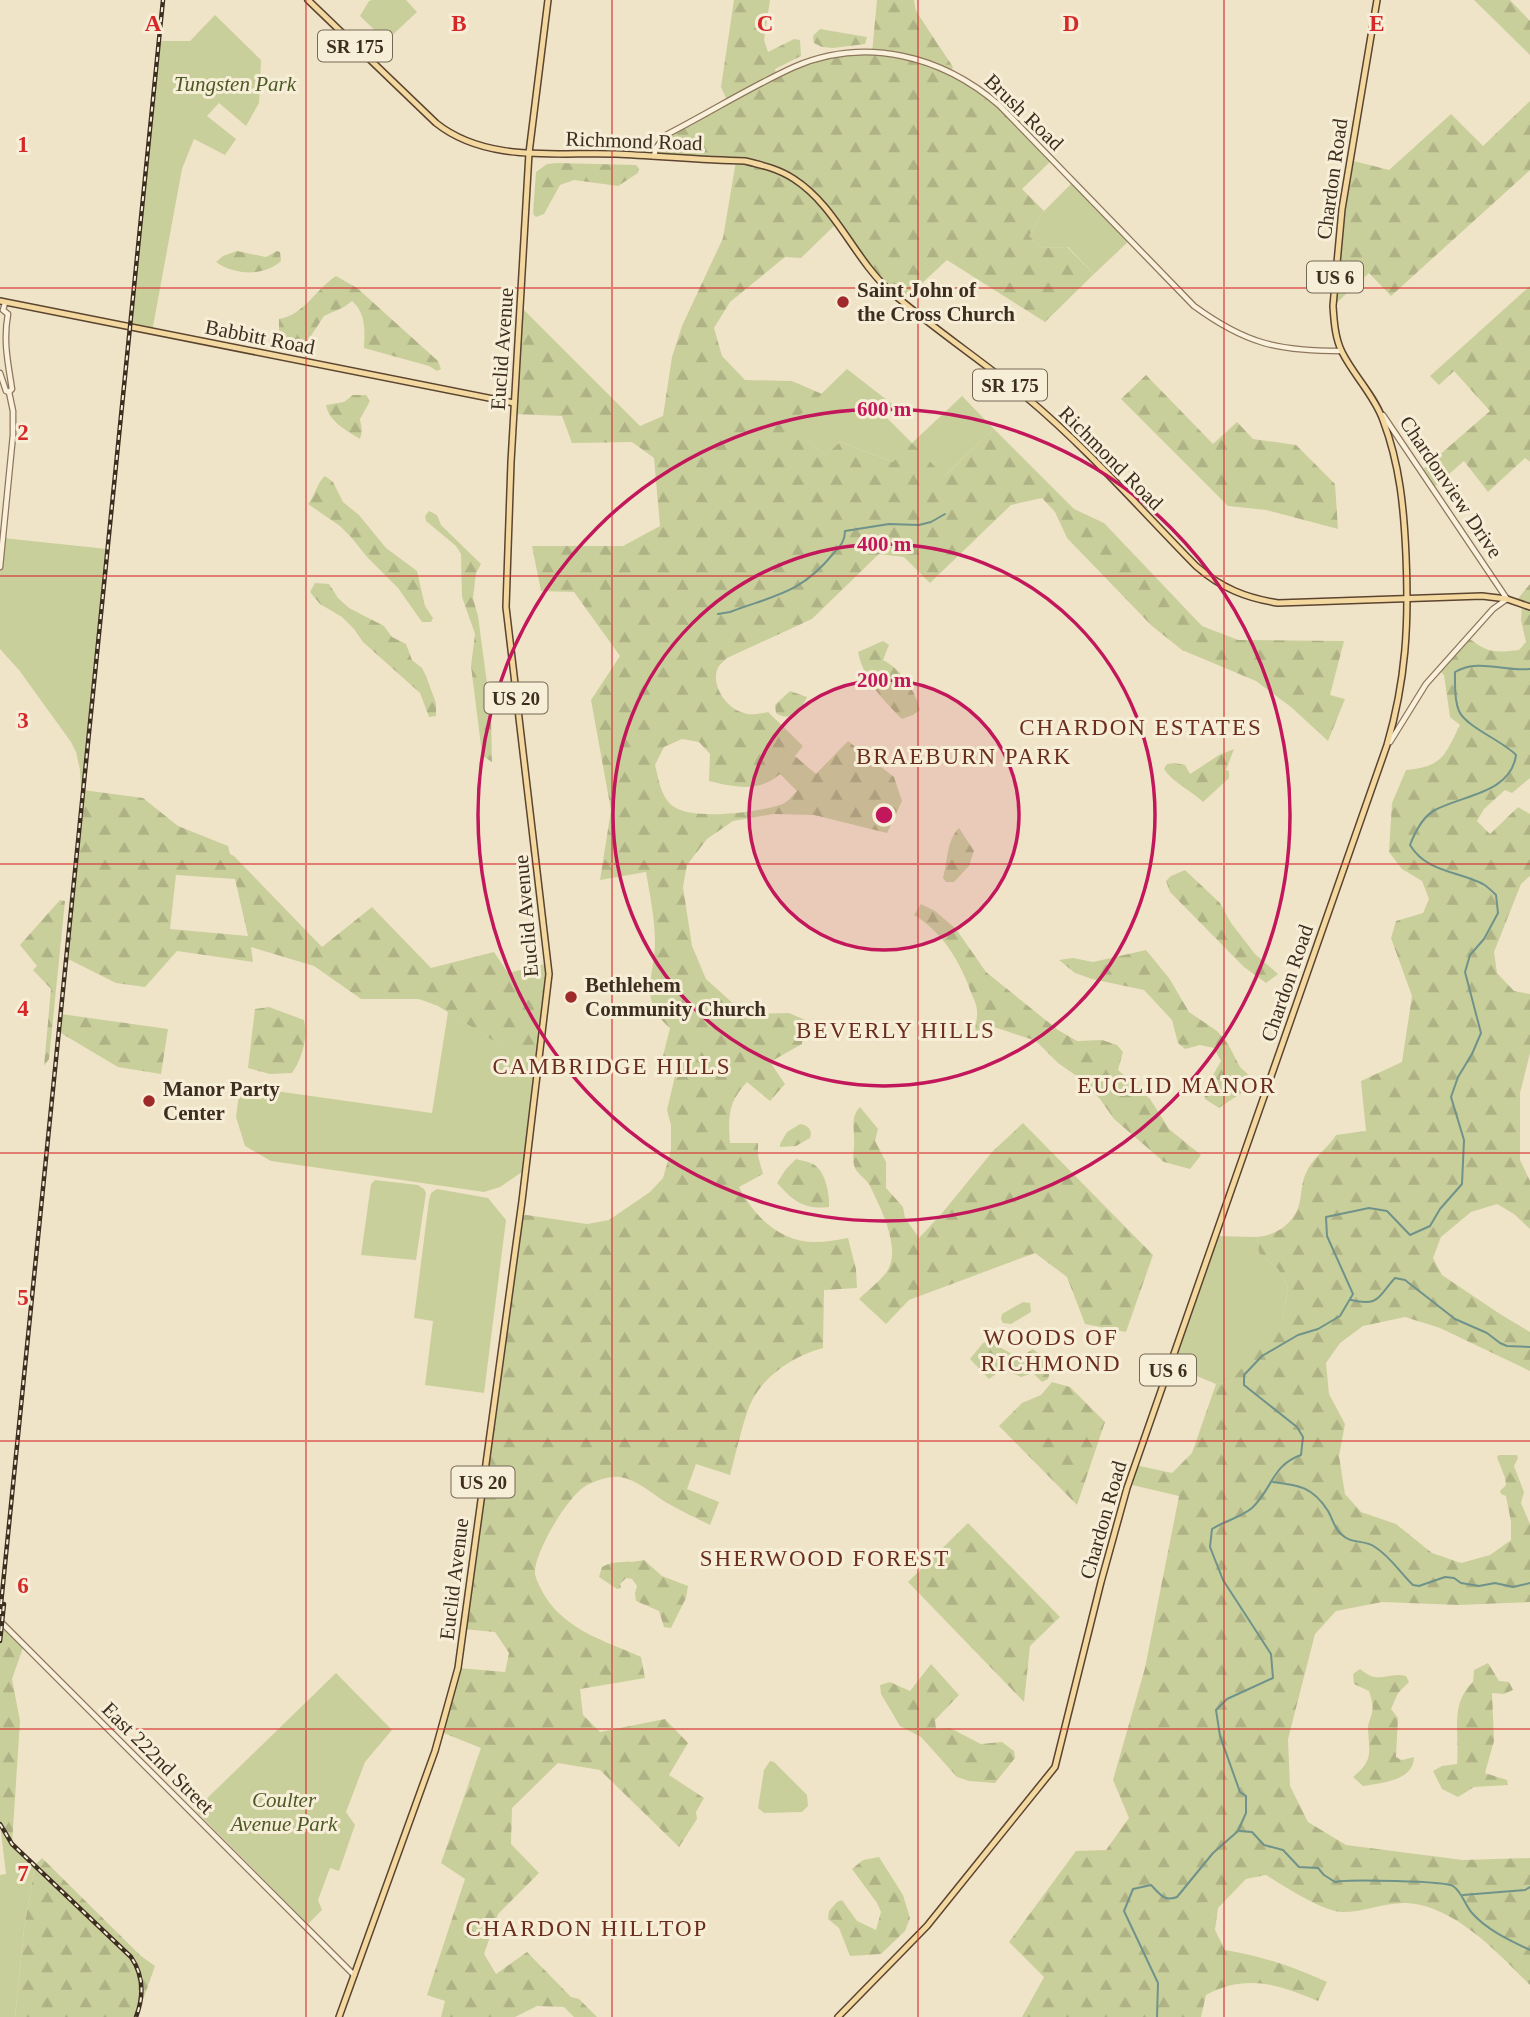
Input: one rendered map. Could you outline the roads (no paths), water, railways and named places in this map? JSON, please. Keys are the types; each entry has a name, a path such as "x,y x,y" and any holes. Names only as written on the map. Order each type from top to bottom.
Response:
{"main road":[{"name":"SR 175","path":"308,0 451,136 469,144 529,153"},
{"name":"Euclid Avenue","path":"339,2017 435,1751 458,1668 522,1201 549,974 506,607 514,403 529,153 548,0"},
{"name":"Chardon Road","path":"838,2017 927,1926 1055,1767 1127,1488 1399,705 1408,635 1404,511 1400,477 1391,440 1380,411 1341,351 1333,306 1339,233 1377,0"},
{"name":"Richmond Road","path":"529,153 618,154 745,161 772,168 801,184 823,205 855,250 891,292 1027,398 1196,566 1210,579 1228,589 1252,599 1278,603 1482,596 1507,599 1527,606"},
{"name":"Babbitt Road","path":"2,306 514,403"}],"street":[{"name":"Brush Road","path":"654,158 656,148 666,135 796,66 829,56 872,53 925,61 969,81 999,105 1194,306 1214,321 1241,335 1281,348 1341,351"},
{"path":"2,306 8,314 4,341 12,389 9,392"},
{"path":"0,373 6,391 9,392 13,413 0,567"},
{"name":"Chardonview Drive","path":"1380,411 1507,599"},
{"path":"1387,745 1426,684 1493,609 1507,599"},
{"name":"East 222nd Street","path":"0,1621 354,1975"}],"waterway":[{"path":"718,614 774,597 809,578 838,549 845,531 889,524 919,525 945,514"},
{"path":"1157,2017 1158,1983 1124,1911 1133,1889 1151,1885 1165,1898 1177,1897 1213,1853 1238,1831 1246,1813 1246,1796 1240,1792 1220,1736 1216,1710 1227,1699 1273,1678 1271,1654 1223,1580 1210,1547 1212,1529 1252,1508 1278,1471 1291,1459 1301,1455 1303,1437 1297,1427 1244,1385 1244,1375 1262,1356 1298,1335 1318,1329 1340,1316 1353,1294 1327,1236 1326,1217 1369,1208 1387,1211 1410,1235 1430,1226 1440,1209 1462,1184 1464,1140 1451,1097 1458,1077 1481,1033 1465,972 1470,955 1484,939 1498,913 1496,895 1483,884 1425,861 1410,845 1420,825 1430,813 1496,785 1512,768 1516,755 1463,717 1456,702 1455,672 1473,666 1530,669"},
{"path":"1351,1300 1373,1301 1395,1278 1405,1280 1455,1319 1487,1333 1507,1346 1530,1347"},
{"path":"1273,1482 1298,1486 1311,1492 1330,1514 1341,1534 1349,1540 1371,1545 1381,1551 1413,1585 1419,1586 1445,1577 1479,1586 1495,1583 1513,1587 1530,1583"},
{"path":"1240,1831 1252,1832 1264,1845 1283,1850 1299,1867 1318,1868 1335,1882 1396,1881 1453,1886 1484,1925 1530,1950"},
{"path":"1463,1895 1525,1890 1530,1887"}],"railway":[{"path":"0,1614 163,0"},
{"path":"0,1641 4,1604"},
{"path":"0,1824 12,1844 131,1957 141,1986 136,2017"}],"place":[{"name":"Saint John of the Cross Church","path":"843,302"},
{"name":"Bethlehem Community Church","path":"571,997"},
{"name":"Manor Party Center","path":"149,1101"}],"district":[{"name":"CHARDON ESTATES","path":"1141,727"},
{"name":"BRAEBURN PARK","path":"964,756"},
{"name":"BEVERLY HILLS","path":"896,1030"},
{"name":"CAMBRIDGE HILLS","path":"612,1066"},
{"name":"EUCLID MANOR","path":"1177,1085"},
{"name":"WOODS OF RICHMOND","path":"1051,1350"},
{"name":"SHERWOOD FOREST","path":"825,1558"},
{"name":"CHARDON HILLTOP","path":"587,1928"}],"park label":[{"name":"Tungsten Park","path":"235,84"},
{"name":"Coulter Avenue Park","path":"284,1812"}]}
